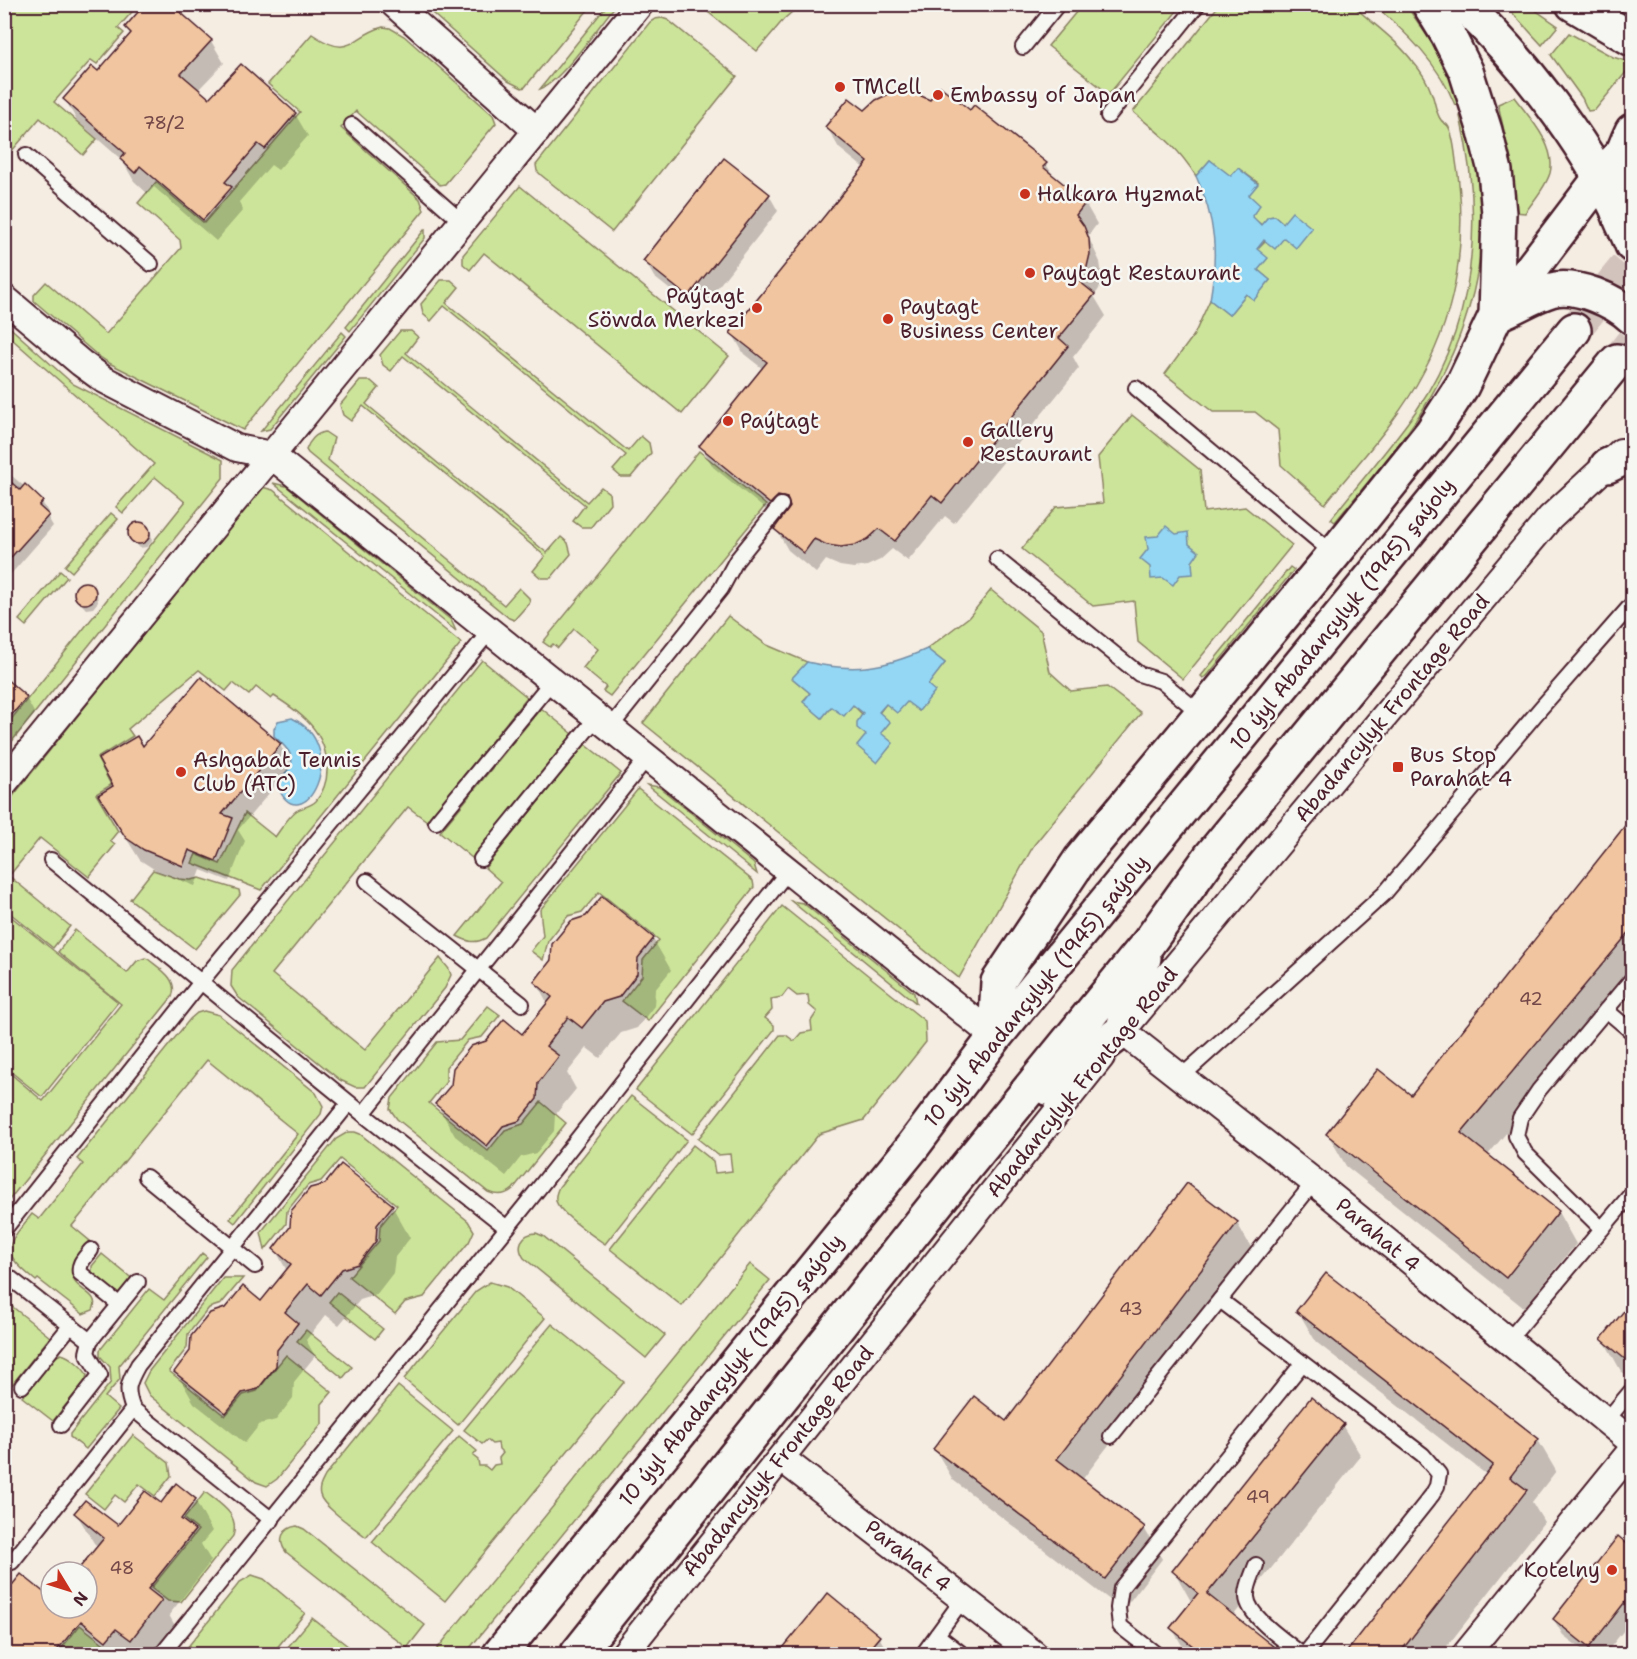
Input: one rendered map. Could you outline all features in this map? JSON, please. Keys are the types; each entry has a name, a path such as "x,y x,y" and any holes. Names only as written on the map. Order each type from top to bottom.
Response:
{"main road":[{"path":"1429,4 1466,71 1495,171 1499,213 1496,315"},
{"path":"1463,4 1533,80 1618,154 1618,211 1632,245"},
{"path":"1573,4 1632,39"},
{"path":"995,1037 998,982 1080,860 1334,554 1432,432 1468,375 1496,315 1618,154"},
{"path":"1496,315 1553,290 1586,291 1621,306 1632,317"},
{"name":"10 ýyl Abadançylyk (1945) şaýoly","path":"500,1654 910,1150 995,1037 1574,330"},
{"path":"577,1654 1149,942 1210,857 1617,361"},
{"path":"1007,1118 1122,1031 1149,942"}],"street":[{"path":"394,4 537,131"},
{"path":"4,783 640,4"},
{"path":"4,298 81,363 104,379 237,448 271,455 995,1037"},
{"path":"1620,460 1632,440"},
{"name":"Abadancylyk Frontage Road","path":"624,1654 1122,1031 1550,518 1577,490 1620,460"},
{"name":"Parahat 4","path":"1122,1031 1314,1182 1632,1442"},
{"path":"1475,1652 1632,1450"},
{"name":"Parahat 4","path":"781,1458 1034,1654"}],"lane":[{"path":"1023,47 1058,4"},
{"path":"1108,116 1198,4"},
{"path":"352,125 462,222"},
{"path":"26,155 151,264"},
{"path":"1136,388 1334,554"},
{"path":"481,859 721,589 736,561 781,505"},
{"path":"997,559 1139,674 1161,681 1201,714"},
{"path":"1181,1077 1384,894 1632,604"},
{"path":"4,1230 201,982 490,632"},
{"path":"436,822 552,681"},
{"path":"363,1114 647,758"},
{"path":"51,860 349,1103 507,1228"},
{"path":"162,1654 507,1228 788,871"},
{"path":"367,880 522,1004"},
{"path":"1602,1229 1525,1153 1516,1136 1521,1118 1539,1090 1632,979"},
{"path":"1606,1010 1632,1032"},
{"path":"272,1520 133,1409 127,1395 129,1382 138,1365 349,1103"},
{"path":"146,1177 255,1266"},
{"path":"1112,1436 1314,1182"},
{"path":"1507,1342 1632,1193"},
{"path":"91,1250 79,1267 80,1273 120,1305"},
{"path":"4,1273 90,1341"},
{"path":"61,1425 100,1375 87,1353 90,1341 138,1282"},
{"path":"1220,1300 1423,1455 1439,1474 1437,1486 1432,1495 1303,1654 1255,1616 1247,1596 1256,1565"},
{"path":"22,1386 71,1325"},
{"path":"1156,1654 1120,1626 1118,1608 1121,1588 1302,1364"},
{"path":"1606,1421 1632,1390"},
{"path":"4,1556 12,1562 133,1409"},
{"path":"923,1654 963,1599"},
{"path":"937,1635 962,1654"}],"green space":[{"path":"5,4 138,5 118,28 124,33 97,64 91,60 54,102 97,139 83,155 40,118 5,159"},
{"path":"608,4 616,5 580,52 558,76 540,89"},
{"path":"1351,4 1392,39 1417,66 1429,86 1439,117 1450,129 1459,188 1460,243 1452,297 1445,323 1423,373 1402,408 1325,504 1281,465 1278,430 1255,412 1213,412 1165,374 1194,335 1210,300 1229,315 1246,294 1254,299 1270,280 1258,270 1257,249 1283,223 1275,216 1268,217 1262,225 1251,217 1248,195 1258,183 1238,168 1231,177 1210,160 1196,176 1175,148 1133,112 1219,5"},
{"path":"423,5 592,5 522,88 508,81"},
{"path":"699,5 800,5 784,19 757,51"},
{"path":"1082,5 1182,5 1109,94 1048,46"},
{"path":"1374,5 1406,5 1439,53 1460,103 1455,105 1440,76 1421,50"},
{"path":"1505,5 1528,5 1558,26 1542,45"},
{"path":"662,18 668,20 737,76 612,232 541,175 536,165 650,22"},
{"path":"383,27 390,28 404,36 493,115 496,123 445,184 440,185 356,111 341,128 420,199 424,210 243,430 109,363 34,301 34,295 46,282 106,334 181,248 180,240 138,203 156,182 204,223 300,112 268,84 312,34 335,46 343,46"},
{"path":"1569,33 1613,57 1626,61 1627,71 1595,110 1588,111 1582,98 1551,55"},
{"path":"1514,97 1546,142 1551,163 1546,183 1525,213 1514,212 1510,158 1498,104"},
{"path":"1465,115 1478,163 1483,228 1480,260 1464,324 1438,383 1422,411 1391,454 1335,522 1331,519 1416,411 1436,377 1452,342 1463,306 1470,269 1473,231 1468,155 1460,116"},
{"path":"520,186 729,356 682,414 484,253 470,270 463,264 463,255"},
{"path":"425,229 425,238 350,331 346,327"},
{"path":"441,280 451,280 459,287 446,303 628,451 641,436 649,443 651,453 631,477 621,477 613,470 626,455 444,306 431,321 423,314 421,304"},
{"path":"5,323 73,384 223,460 223,478 5,750 5,727 185,502 155,477 123,513 116,507 154,464 5,333"},
{"path":"400,331 411,331 418,337 406,353 587,502 601,487 609,493 610,503 591,527 581,527 573,521 585,505 403,356 391,371 383,365 380,355"},
{"path":"342,332 346,336 270,429 261,431"},
{"path":"360,381 371,381 379,388 366,404 547,553 561,537 568,543 571,554 551,578 541,578 533,571 545,556 363,406 351,421 343,415 340,405"},
{"path":"1132,415 1200,470 1204,512 1245,507 1292,545 1183,679 1138,642 1134,601 1093,606 1022,549 1056,507 1103,503 1098,457"},
{"path":"325,432 334,438 328,460 504,605 519,588 530,602 514,620 308,453 306,450 311,441"},
{"path":"699,451 766,505 610,696 603,691 606,687 583,668 598,649 574,629 558,648 553,644 550,647 543,642"},
{"path":"273,483 286,486 451,620 456,631"},
{"path":"262,487 273,490 461,643 261,890 192,863 196,854 220,864 245,813 275,837 293,814 316,801 323,791 327,775 323,746 312,726 295,710 274,696 271,699 256,687 249,695 233,683 226,691 199,670 128,729 133,736 97,758 111,785 96,794 118,831 110,841 115,845 89,877 40,838 9,876 70,926 53,948 5,909 5,806"},
{"path":"111,513 118,519 72,572 65,566"},
{"path":"1290,567 1294,570 1203,678 1201,676"},
{"path":"60,571 67,577 26,626 19,620"},
{"path":"991,590 1041,631 1050,672 1071,691 1107,687 1141,713 1034,845 959,978 643,723 728,616 767,645 807,662 793,679 810,693 803,701 822,718 831,707 853,705 881,733 879,713 886,704 907,701 919,711 927,685 945,663 927,649 969,617"},
{"path":"482,660 527,697 427,821 408,807 272,974 365,1050 440,958 449,969 451,975 445,988 365,1087 355,1087 340,1080 238,997 231,986 232,970"},
{"path":"541,708 573,734 472,858 440,832"},
{"path":"585,744 621,773 486,938 472,942 457,936 501,882 485,868"},
{"path":"647,785 659,787 754,864 757,874"},
{"path":"638,789 753,881 754,887 648,1021 622,1001 642,976 643,960 659,940 599,892 582,912 568,916 548,941 543,960 531,951 543,936 540,910"},
{"path":"153,870 179,879 200,878 239,890 240,895 195,949 130,899"},
{"path":"791,901 803,903 914,993 916,1003"},
{"path":"782,906 925,1021 926,1042 864,1120 819,1134 682,1306 610,1249 693,1145 713,1161 715,1173 732,1171 730,1154 718,1155 698,1139 780,1035 786,1035 794,1041 801,1033 812,1031 811,1021 817,1012 809,1005 808,995 797,996 788,989 782,997 771,999 772,1010 765,1018 774,1025 774,1030 692,1134 636,1090"},
{"path":"4,911 118,1002 42,1097 5,1067"},
{"path":"75,930 127,973 137,961 148,959 171,980 172,997 5,1205 5,1069 43,1101 121,1004 58,952"},
{"path":"488,1006 500,1015 482,1037 468,1040 446,1067 446,1082 429,1103 488,1151 505,1130 523,1124 541,1102 566,1123 513,1189 501,1195 488,1192 397,1119 390,1109 392,1098 437,1042 460,1040"},
{"path":"204,1011 219,1015 316,1093 323,1106 321,1114 235,1223 230,1219 298,1134 207,1060 72,1226 90,1241 73,1266 75,1282 92,1297 95,1305 93,1310 83,1314 38,1279 36,1281 16,1263 10,1249 11,1242 32,1214 39,1219 83,1164 77,1159 190,1019"},
{"path":"631,1096 687,1140 605,1244 564,1212 556,1201 556,1195 559,1187"},
{"path":"348,1132 360,1134 468,1221 474,1231 469,1242 424,1297 405,1302 395,1314 349,1277 379,1241 380,1226 397,1205 340,1159 321,1181 308,1185 287,1211 286,1224 265,1250 261,1232 336,1139"},
{"path":"536,1233 543,1236 665,1335 646,1358 524,1258 520,1249 521,1241"},
{"path":"202,1253 207,1257 119,1366 120,1379 105,1397 119,1409 86,1449 70,1437 70,1434 111,1382 110,1367 100,1356 100,1350 149,1289 164,1300"},
{"path":"102,1254 135,1281 123,1294 114,1291 92,1272 92,1266"},
{"path":"750,1264 770,1280 465,1654 433,1654"},
{"path":"223,1278 243,1278 221,1304 209,1308 188,1334 187,1348 169,1371 225,1416 243,1395 257,1391 286,1355 332,1392 322,1404 322,1424 277,1479 267,1486 256,1482 149,1395 143,1383 149,1371"},
{"path":"490,1282 507,1287 545,1318 458,1425 404,1379 476,1291"},
{"path":"337,1292 383,1329 375,1339 329,1302"},
{"path":"4,1300 50,1337 10,1387 5,1382"},
{"path":"552,1324 624,1382 445,1601 372,1542 459,1436 477,1451 473,1456 478,1460 479,1466 485,1466 490,1470 494,1465 500,1464 499,1458 503,1453 498,1443 492,1444 487,1440 482,1444 464,1430"},
{"path":"306,1330 352,1367 343,1378 297,1341"},
{"path":"61,1354 76,1362 87,1375 85,1381 53,1421 22,1397 55,1357"},
{"path":"398,1386 453,1431 366,1537 322,1500 320,1487 325,1476"},
{"path":"133,1435 169,1463 171,1476 155,1496 139,1484 124,1502 115,1495 104,1509 85,1494"},
{"path":"205,1492 222,1505 231,1516 234,1522 233,1536 181,1602 168,1601 151,1588 198,1530 184,1519"},
{"path":"297,1526 304,1529 425,1625 407,1648 286,1552 283,1548 282,1535 288,1529"},
{"path":"252,1575 264,1579 305,1613 272,1654 182,1654 240,1582"},
{"path":"312,1618 358,1654 282,1654"},
{"path":"80,1625 117,1654 57,1654"}],"water":[{"path":"1210,160 1231,176 1238,168 1258,184 1249,195 1260,205 1252,216 1261,225 1268,217 1275,216 1283,223 1292,212 1312,228 1296,248 1284,238 1275,249 1264,240 1257,249 1268,258 1258,270 1270,280 1254,300 1246,294 1229,315 1210,300 1214,267 1213,237 1208,207 1196,176"},
{"path":"1166,526 1176,534 1188,532 1189,544 1199,552 1192,562 1193,574 1180,575 1173,585 1163,578 1151,579 1150,567 1140,559 1148,549 1146,537 1158,536"},
{"path":"927,649 945,663 928,685 935,691 919,711 907,702 897,713 886,704 879,712 890,722 881,733 893,743 877,763 857,746 866,735 857,728 857,722 863,713 853,705 844,716 831,707 822,718 803,702 810,693 792,678 807,662 840,667 868,667 897,661"},
{"path":"292,718 310,732 319,750 321,768 317,785 309,798 299,804 288,801 278,787 292,761 289,752 274,736 274,729 278,721"}],"building":[{"path":"145,4 171,4 212,40 181,74 209,98 241,64 296,113 265,149 258,144 225,182 232,187 203,220 140,166 135,173 120,159 125,153 63,99 92,66 98,71 131,33 125,27"},
{"name":"Paytagt Business Center","path":"940,86 970,110 974,105 1047,163 1043,167 1086,202 1076,215 1089,239 1090,254 1087,267 1079,281 1095,294 1059,338 1068,346 942,503 932,495 895,541 879,529 868,539 855,545 841,547 827,545 814,539 804,553 774,529 790,507 787,498 778,496 770,504 699,446 767,362 730,333 868,162 825,127 849,98 865,110 876,100 889,94 903,92 917,94 930,100"},
{"path":"724,158 770,194 688,297 643,261"},
{"path":"4,476 20,490 25,484 43,501 39,506 49,515 4,565"},
{"path":"139,522 147,525 150,533 147,541 139,544 131,541 128,533 131,525"},
{"path":"85,582 93,585 96,593 93,601 85,604 77,601 74,593 77,585"},
{"path":"4,677 27,697 4,724"},
{"name":"Ashgabat Tennis Club (ATC)","path":"201,677 281,744 222,814 233,818 216,861 189,850 183,866 144,850 126,838 98,795 113,786 98,759 137,736 143,746"},
{"path":"1632,817 1632,929 1461,1133 1559,1211 1506,1278 1326,1134 1378,1069 1411,1095"},
{"path":"602,896 654,938 638,958 637,974 619,997 603,1002 582,1028 568,1017 546,1046 559,1056 538,1083 537,1099 519,1121 503,1126 487,1146 435,1104 451,1085 453,1068 471,1046 486,1041 504,1019 522,1034 552,997 534,982 551,960 552,944 571,921 586,916"},
{"path":"341,1164 393,1205 377,1225 376,1241 358,1264 342,1269 321,1295 308,1284 285,1312 298,1323 277,1350 276,1366 258,1389 242,1393 226,1413 174,1372 190,1351 191,1336 210,1313 225,1308 243,1286 261,1301 291,1264 273,1249 290,1227 291,1211 310,1188 325,1184"},
{"path":"1187,1183 1238,1222 1057,1459 1145,1527 1105,1579 933,1449 974,1396 1006,1421"},
{"path":"1326,1273 1539,1439 1510,1477 1527,1490 1399,1654 1345,1654 1493,1465 1296,1311"},
{"path":"1632,1301 1632,1365 1601,1339"},
{"path":"1311,1397 1344,1424 1207,1594 1283,1654 1203,1654 1170,1628 1198,1593 1172,1571"},
{"path":"176,1483 196,1499 181,1519 195,1530 148,1589 162,1600 131,1640 116,1629 106,1641 81,1621 54,1654 4,1654 4,1595 21,1574 39,1588 39,1620 99,1620 99,1560 86,1560 104,1538 74,1513 85,1500 118,1525 145,1491 161,1503"},
{"name":"Kotelny","path":"1618,1536 1632,1548 1632,1593 1589,1648 1553,1619"},
{"path":"828,1593 880,1636 865,1654 778,1654"}],"tunnel":[{"path":"1574,330 1632,259"},
{"path":"1617,361 1632,342"}],"place":[{"name":"TMCell","path":"840,87"},
{"name":"Embassy of Japan","path":"938,95"},
{"name":"Halkara Hyzmat","path":"1025,194"},
{"name":"Paytagt Restaurant","path":"1030,273"},
{"name":"Paýtagt Söwda Merkezi","path":"757,308"},
{"name":"Paytagt Business Center","path":"888,319"},
{"name":"Paýtagt","path":"728,421"},
{"name":"Gallery Restaurant","path":"968,442"},
{"name":"Bus Stop Parahat 4","path":"1398,767"},
{"name":"Ashgabat Tennis Club (ATC)","path":"181,772"},
{"name":"Kotelny","path":"1612,1570"}]}
